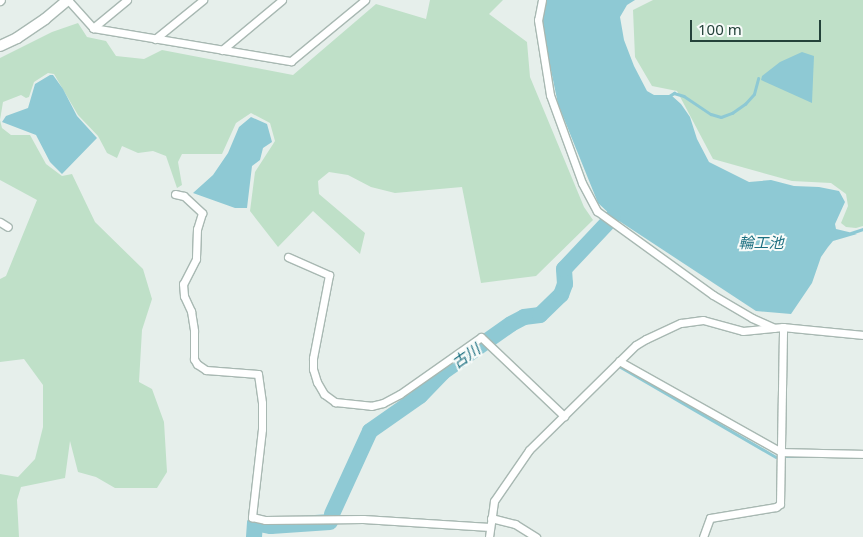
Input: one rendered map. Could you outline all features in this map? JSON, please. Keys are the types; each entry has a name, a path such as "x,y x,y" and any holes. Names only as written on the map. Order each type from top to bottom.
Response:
{"street":[{"path":"0,46 38,24 68,0 93,28 155,40 291,61 365,0"},
{"path":"93,28 126,0"},
{"path":"155,40 203,0"},
{"path":"222,50 282,0"},
{"path":"542,0 538,20 550,95 582,183 594,206 606,219 713,295 752,318 774,328"},
{"path":"176,194 184,196 202,213 197,229 196,259 183,284 184,296 191,311 193,321 194,360 206,370 258,374 262,403 262,429 252,517 265,520 363,520 490,527"},
{"path":"0,222 8,227"},
{"path":"288,257 328,275 313,358 313,369 317,382 324,394 335,402 371,406 382,403 400,394 481,337 564,416"},
{"path":"489,537 494,501 518,464 619,361 636,345 646,339 692,321 703,320 743,331 783,327 863,335"},
{"path":"703,537 710,518 776,507 780,504 783,327"},
{"path":"619,361 781,452 863,454"},
{"path":"491,518 515,524 536,537"}],"green space":[{"path":"430,0 503,0 489,14 527,42 530,77 584,207 593,220 536,276 481,283 462,187 395,193 371,187 348,175 329,172 318,181 319,194 365,233 360,254 313,211 278,247 250,211 255,172 275,141 270,123 251,113 236,123 222,154 182,154 178,162 182,185 177,188 166,156 153,151 138,153 122,146 117,158 107,153 98,136 78,115 54,74 48,73 34,82 29,97 26,98 21,95 3,102 0,120 0,58 52,32 78,23 87,37 106,41 116,56 144,59 162,50 293,75 376,4 426,19"},
{"path":"653,0 863,0 863,226 856,228 846,227 841,223 848,206 846,194 831,183 792,181 713,159 677,91 652,86 635,57 633,10"},
{"path":"0,120 2,128 11,135 30,135 46,164 62,176 72,174 95,222 143,269 152,299 142,330 139,382 152,389 164,422 167,472 157,488 115,488 96,477 78,472 70,441 65,478 21,487 17,500 19,537 0,537 0,474 18,477 35,459 43,427 43,385 24,359 0,362 0,279 6,276 37,200 0,180"}],"water":[{"name":"輪工池","path":"545,0 635,0 627,5 620,17 624,40 634,66 647,91 654,95 671,95 681,104 690,117 697,139 709,162 749,182 771,180 794,186 819,187 839,191 845,202 835,224 836,229 857,234 833,241 828,247 821,257 812,283 791,314 756,311 613,217 598,203 558,104 541,22"},
{"path":"802,52 814,56 812,103 761,80 762,76 780,62"},
{"path":"53,75 63,89 77,116 97,138 62,174 50,162 36,135 2,122 6,116 28,108 35,84"},
{"path":"251,117 267,124 272,142 263,148 260,160 252,166 247,208 235,208 193,193 213,175 228,153 239,127"}],"waterway":[{"path":"669,96 674,93 684,96 711,114 721,117 732,113 745,104 754,94 758,79"},
{"name":"古川","path":"332,514 370,431 420,396 443,372 511,324 524,317 540,315 561,295 565,284 564,269 613,217"},
{"path":"851,233 863,229"},
{"path":"619,366 776,457"},
{"path":"786,457 863,457"},
{"name":"古川","path":"254,537 255,523 271,526 330,522"}]}
